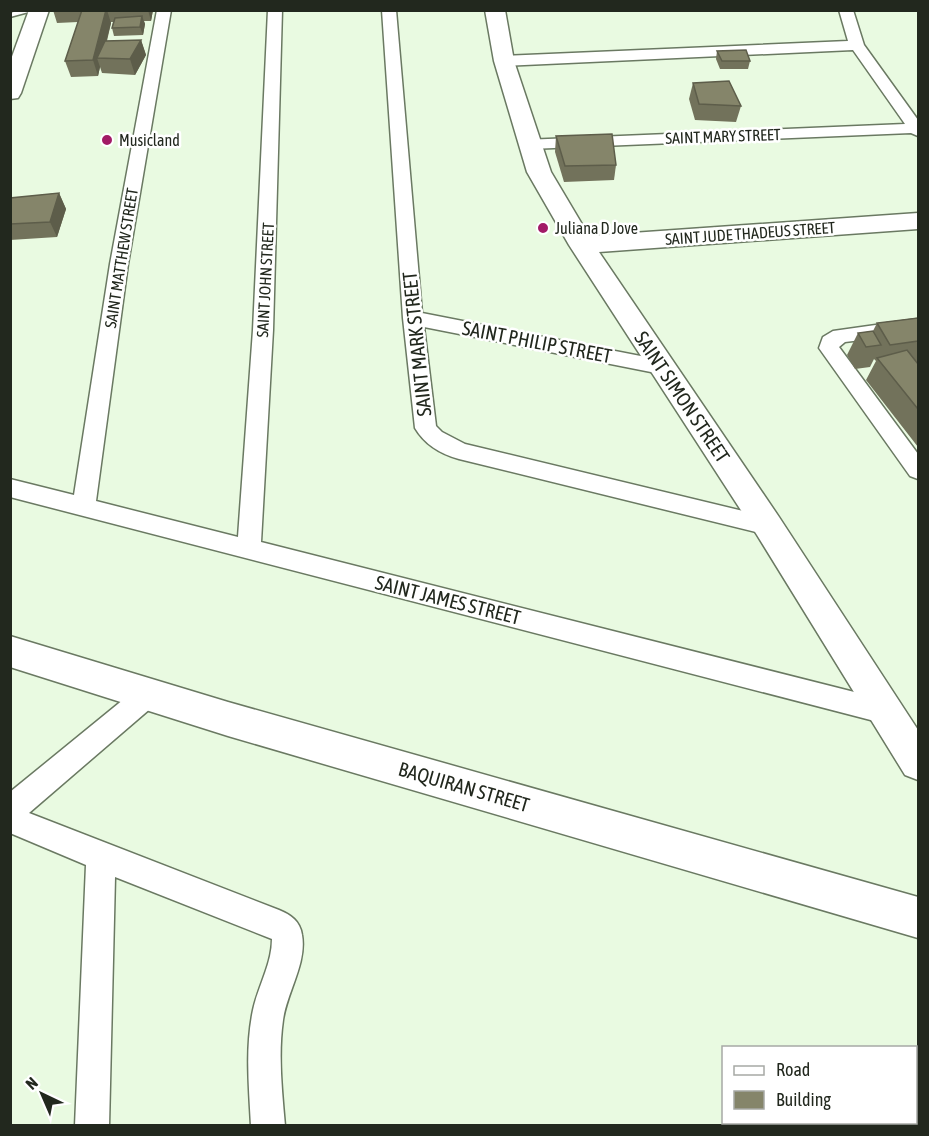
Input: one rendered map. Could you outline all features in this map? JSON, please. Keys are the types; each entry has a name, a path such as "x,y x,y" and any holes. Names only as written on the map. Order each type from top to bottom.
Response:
{"street":[{"path":"10,93 39,10"},
{"name":"SAINT MATTHEW STREET","path":"84,506 119,264 164,10"},
{"name":"SAINT JOHN STREET","path":"249,549 264,298 275,10"},
{"name":"SAINT MARK STREET","path":"389,10 413,318 426,428 434,438 459,451 768,526"},
{"name":"SAINT SIMON STREET","path":"495,10 504,61 539,172 582,245 768,526 918,762"},
{"path":"846,10 856,45 917,129"},
{"path":"504,61 856,45"},
{"name":"SAINT MARY STREET","path":"530,144 917,129"},
{"name":"SAINT JUDE THADEUS STREET","path":"582,245 918,221"},
{"name":"SAINT PHILIP STREET","path":"413,318 661,367"},
{"path":"918,326 840,336 830,342 829,348 918,470"},
{"name":"SAINT JAMES STREET","path":"10,488 886,712"},
{"name":"BAQUIRAN STREET","path":"10,651 149,694 918,918"},
{"path":"10,810 149,694"},
{"path":"10,819 101,857 279,925 287,932 288,954 268,1009 265,1060 268,1125"},
{"path":"92,1125 101,857"}],"lane":[{"path":"10,15 33,10"}],"building":[{"path":"82,10 106,10 93,60 65,61"},
{"path":"142,16 140,27 112,28 115,18"},
{"path":"141,40 130,59 97,58 105,41"},
{"path":"746,50 750,61 722,61 717,51"},
{"path":"729,81 741,106 699,104 693,83"},
{"path":"612,134 616,165 565,166 556,136"},
{"path":"59,193 50,222 10,224 10,198"},
{"path":"918,318 918,341 890,345 877,323"},
{"path":"873,331 881,345 866,347 858,333"},
{"path":"907,350 918,364 918,409 877,358"}],"place":[{"name":"Musicland","path":"107,140"},
{"name":"Juliana D Jove","path":"543,228"}]}
